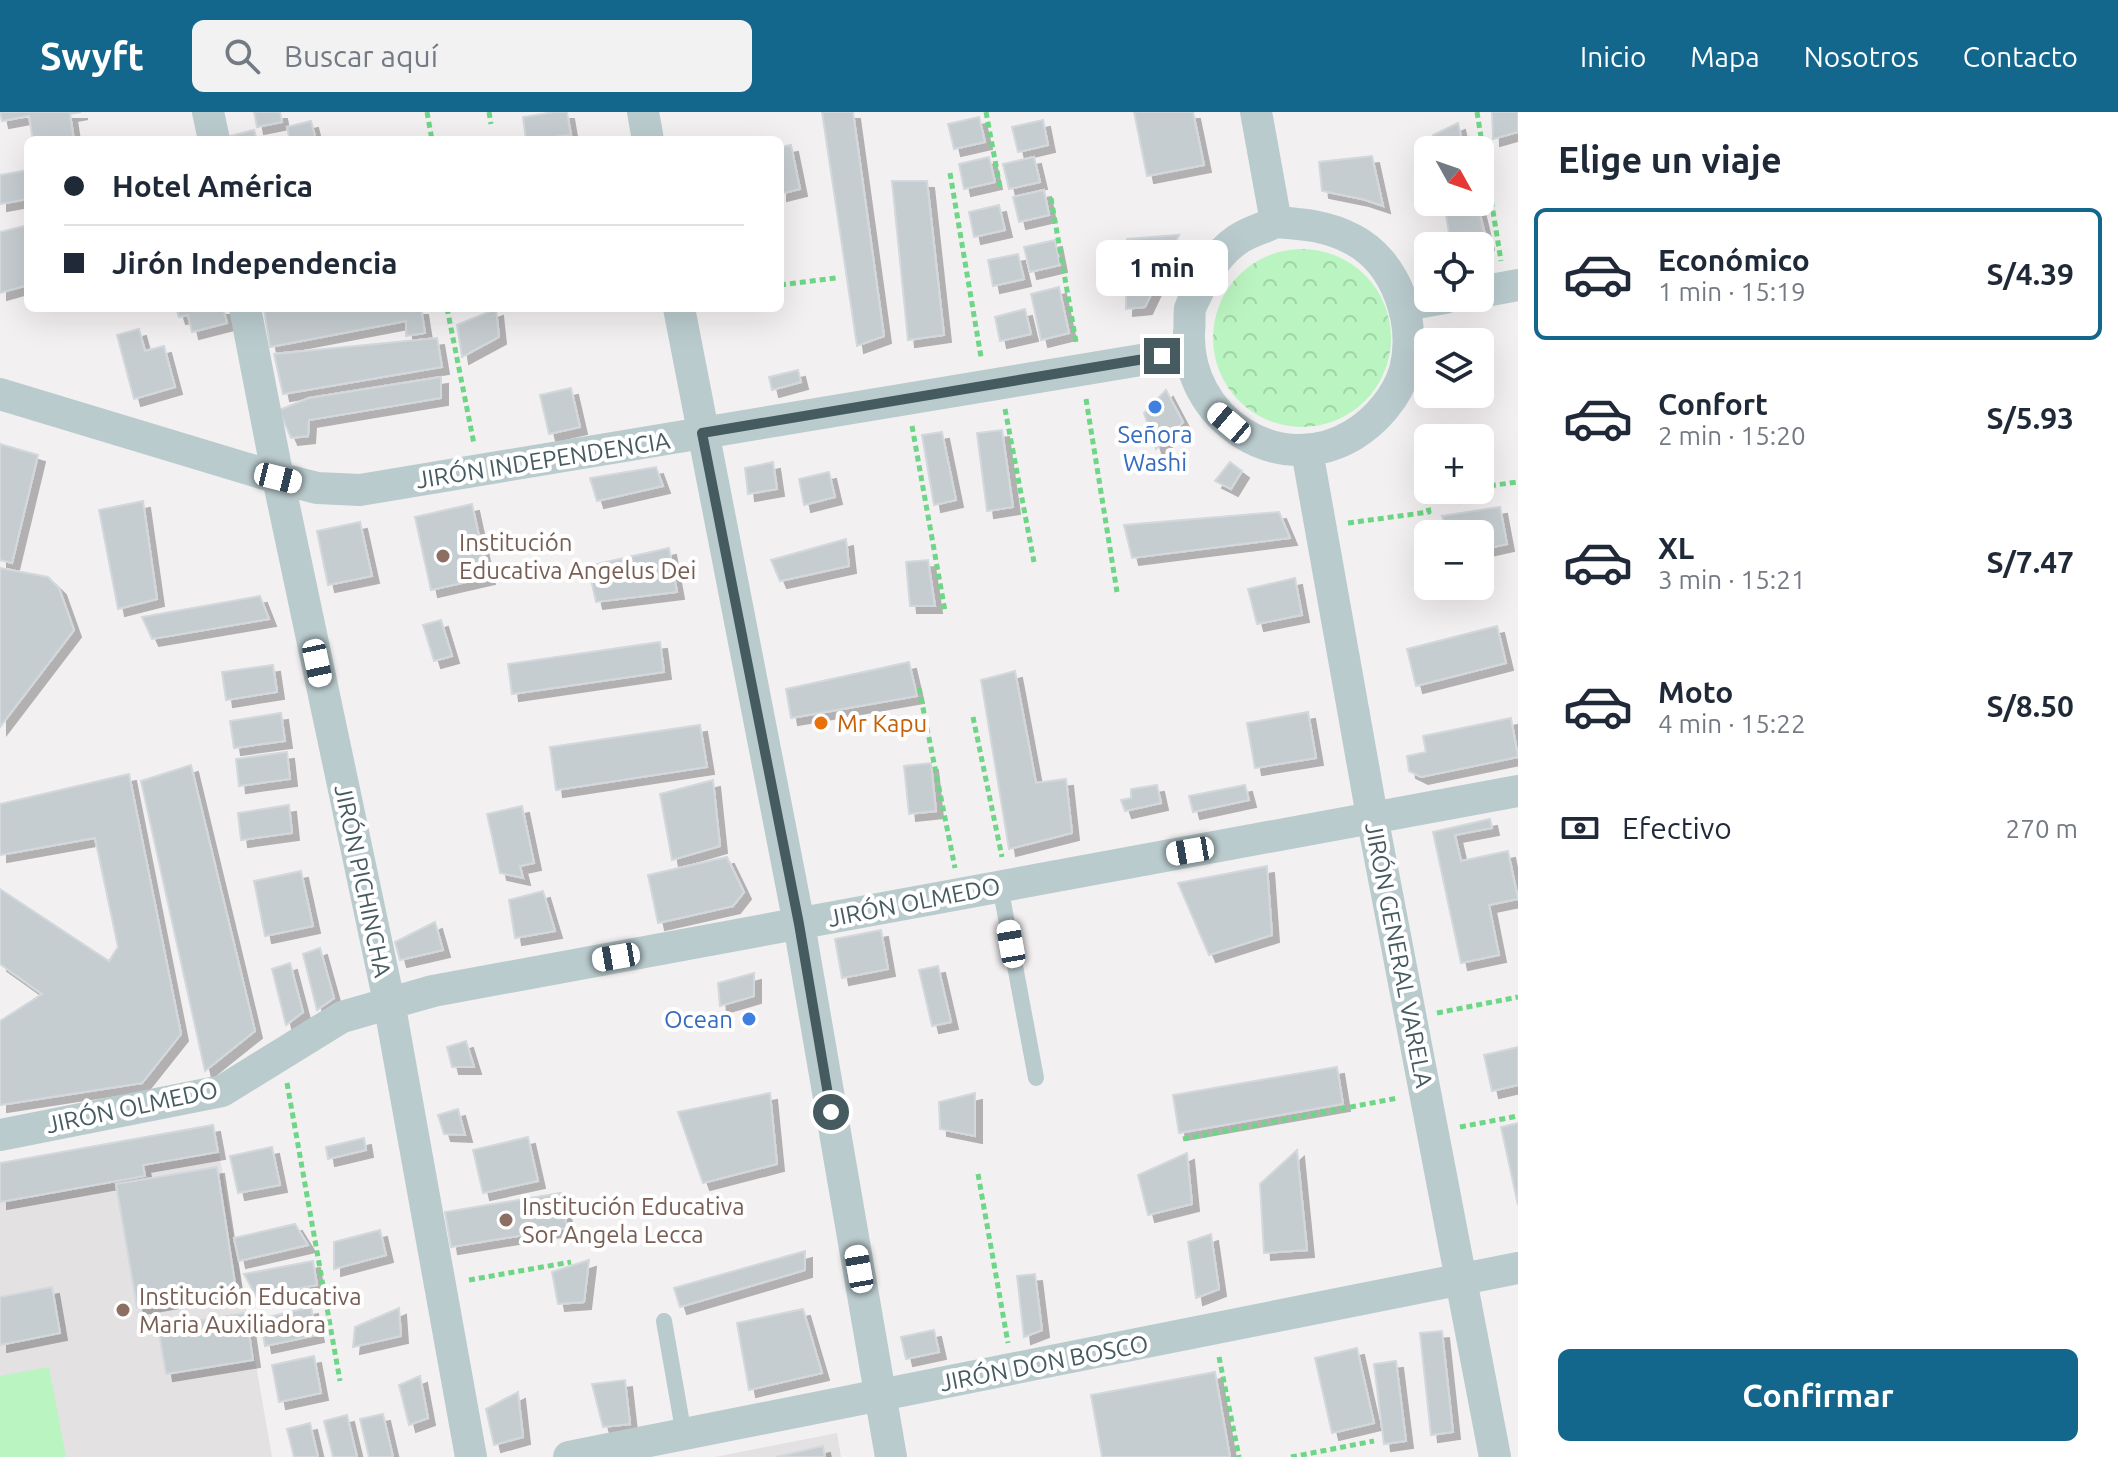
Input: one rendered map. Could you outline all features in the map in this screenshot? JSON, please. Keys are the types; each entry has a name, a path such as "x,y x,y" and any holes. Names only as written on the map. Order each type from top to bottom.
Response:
{"street":[{"path":"208,112 213,136"},
{"path":"643,112 647,136"},
{"path":"1256,112 1276,222"},
{"path":"1276,222 1315,225 1355,240 1386,268 1405,305 1408,349 1404,371 1390,401 1368,426 1339,443 1307,451 1273,447 1242,434 1217,412 1198,384 1189,352 1190,309 1208,270 1237,240 1276,222"},
{"path":"1405,305 1414,303"},
{"name":"JIRÓN PICHINCHA","path":"246,312 389,1002 471,1457"},
{"path":"680,312 799,924 891,1457"},
{"name":"JIRÓN INDEPENDENCIA","path":"0,394 278,478 317,488 360,490 1189,352"},
{"name":"JIRÓN GENERAL VARELA","path":"1307,451 1372,816 1495,1457"},
{"name":"JIRÓN OLMEDO","path":"0,1135 222,1091 342,1017 448,988 1518,791"},
{"name":"JIRÓN DON BOSCO","path":"569,1457 603,1454 684,1435 1518,1268"}],"lane":[{"path":"1004,885 1036,1078"},
{"path":"664,1321 684,1435"}],"path":[{"path":"427,112 431,136"},
{"path":"489,112 491,124"},
{"path":"986,112 1000,187"},
{"path":"1477,112 1501,288"},
{"path":"950,173 1034,562"},
{"path":"1051,198 1117,592"},
{"path":"784,284 836,278"},
{"path":"448,312 480,471"},
{"path":"907,399 945,611"},
{"path":"1494,485 1518,482"},
{"path":"1320,527 1429,512 1428,504"},
{"path":"919,688 960,893"},
{"path":"973,717 1004,885"},
{"path":"1411,1018 1518,997"},
{"path":"282,1054 340,1381"},
{"path":"1183,1139 1425,1093"},
{"path":"1433,1132 1518,1116"},
{"path":"978,1174 1012,1369"},
{"path":"440,1285 571,1262"},
{"path":"1214,1329 1239,1457"},
{"path":"1291,1457 1374,1441"}],"shaded area":[{"name":"Institución Educativa Maria Auxiliadora","path":"214,1124 272,1457 0,1457 0,1163"},
{"path":"837,1433 841,1457 715,1457"}],"green space":[{"path":"1302,249 1336,256 1365,275 1384,304 1391,338 1384,372 1365,401 1336,420 1302,427 1268,420 1239,401 1220,372 1213,338 1220,304 1239,275 1268,256"},
{"path":"49,1367 66,1457 0,1457 0,1376"}],"building":[{"path":"0,112 81,112 70,114 73,136 32,136 29,116 2,121"},
{"path":"254,112 280,112 282,122 257,127"},
{"path":"567,112 571,135 525,136 523,117"},
{"path":"822,112 853,112 884,336 857,346"},
{"path":"1134,112 1193,112 1204,165 1147,176"},
{"path":"1492,112 1518,112 1518,132 1494,139"},
{"path":"979,117 985,142 954,149 948,124"},
{"path":"1043,120 1048,145 1018,152 1012,127"},
{"path":"311,121 315,136 289,136 287,127"},
{"path":"1458,123 1461,136 1433,136"},
{"path":"254,130 256,136 230,136"},
{"path":"791,145 800,189 784,193 784,146"},
{"path":"1372,156 1383,206 1322,191 1319,162"},
{"path":"989,157 995,182 964,189 959,164"},
{"path":"1034,157 1040,182 1009,189 1003,164"},
{"path":"24,171 24,200 0,204 0,175"},
{"path":"892,181 927,181 944,335 908,340"},
{"path":"1044,190 1049,215 1019,222 1013,197"},
{"path":"999,205 1005,230 974,237 969,212"},
{"path":"1446,216 1480,216 1484,232 1449,232"},
{"path":"24,226 24,286 0,293 0,232"},
{"path":"1179,235 1145,307 1126,309 1127,239"},
{"path":"1055,240 1060,265 1030,272 1024,247"},
{"path":"1018,254 1024,279 993,286 988,260"},
{"path":"1059,287 1069,333 1041,340 1031,294"},
{"path":"1025,309 1031,334 1000,341 995,317"},
{"path":"177,312 224,312 227,323 192,332 188,315 179,317"},
{"path":"265,312 422,312 425,333 406,336 406,321 270,347"},
{"path":"496,312 499,337 462,357 457,325"},
{"path":"139,329 145,351 164,346 175,387 134,399 117,335"},
{"path":"437,338 442,367 283,394 274,354"},
{"path":"798,370 801,382 772,390 769,377"},
{"path":"441,377 441,398 309,420 308,436 291,438 279,410 309,398"},
{"path":"571,388 580,427 549,434 540,395"},
{"path":"1166,390 1183,422 1156,449 1144,413"},
{"path":"1002,430 1013,507 987,511 977,433"},
{"path":"942,432 956,500 934,505 922,435"},
{"path":"0,444 38,455 12,563 0,560"},
{"path":"773,462 777,489 748,494 745,468"},
{"path":"1230,462 1242,471 1231,489 1215,481"},
{"path":"656,467 663,486 597,501 590,478"},
{"path":"829,472 835,497 804,505 799,479"},
{"path":"143,501 157,599 118,609 99,510"},
{"path":"472,504 488,577 431,590 415,517"},
{"path":"1500,507 1507,544 1494,547 1494,520 1444,520 1442,516"},
{"path":"1279,512 1290,538 1132,558 1124,525"},
{"path":"360,522 372,576 328,585 317,531"},
{"path":"846,539 849,566 780,581 771,560"},
{"path":"669,548 677,592 596,602 588,566"},
{"path":"928,560 935,606 910,606 906,562"},
{"path":"0,568 48,577 59,588 74,630 0,727"},
{"path":"1295,578 1302,615 1257,624 1248,589"},
{"path":"260,596 269,619 152,639 142,617"},
{"path":"441,620 452,656 434,661 423,625"},
{"path":"1497,626 1506,663 1416,686 1407,649"},
{"path":"660,642 664,672 512,694 508,664"},
{"path":"909,662 917,696 791,718 786,689"},
{"path":"273,665 277,692 226,700 222,672"},
{"path":"1015,671 1036,783 1066,779 1072,833 1009,849 981,680"},
{"path":"1308,712 1316,758 1255,768 1247,723"},
{"path":"281,713 285,741 234,748 230,721"},
{"path":"1511,718 1518,757 1421,777 1409,771 1407,756 1426,752 1423,736"},
{"path":"700,725 707,767 556,790 550,747"},
{"path":"287,752 290,779 239,786 236,759"},
{"path":"931,763 936,811 909,814 904,766"},
{"path":"191,765 255,1031 205,1071 141,781"},
{"path":"129,774 181,1034 142,1083 0,1105 0,1021 42,994 0,964 0,889 109,961 118,947 95,838 0,855 0,804"},
{"path":"713,780 720,846 672,860 660,794"},
{"path":"1157,785 1161,803 1125,811 1121,800 1131,798 1131,789"},
{"path":"1245,785 1249,800 1193,812 1189,796"},
{"path":"289,805 292,833 241,840 238,813"},
{"path":"522,806 534,863 520,866 523,878 500,873 487,814"},
{"path":"1490,819 1492,828 1455,835 1461,861 1508,851 1518,899 1489,905 1499,955 1461,963 1433,832"},
{"path":"727,857 744,892 733,906 658,923 648,875"},
{"path":"1267,866 1272,935 1209,955 1178,883"},
{"path":"301,871 313,926 265,936 254,881"},
{"path":"543,891 555,931 515,938 509,900"},
{"path":"435,922 443,950 400,960 395,942"},
{"path":"881,930 888,969 842,978 835,939"},
{"path":"320,948 334,998 317,1010 303,954"},
{"path":"290,963 303,1012 286,1025 272,969"},
{"path":"938,966 951,1022 932,1026 919,970"},
{"path":"754,973 754,996 720,1006 718,983"},
{"path":"466,1041 474,1067 452,1067 447,1047"},
{"path":"1518,1047 1518,1085 1492,1091 1484,1055"},
{"path":"1337,1067 1343,1104 1179,1133 1173,1095"},
{"path":"770,1093 777,1164 703,1183 678,1112"},
{"path":"975,1093 975,1136 940,1129 939,1102"},
{"path":"458,1109 465,1135 444,1134 438,1115"},
{"path":"1518,1123 1518,1205 1501,1127"},
{"path":"213,1125 218,1152 143,1165 145,1176 0,1202 0,1163"},
{"path":"528,1137 538,1181 483,1193 473,1150"},
{"path":"364,1138 366,1150 328,1159 326,1147"},
{"path":"272,1147 280,1185 238,1193 230,1156"},
{"path":"1297,1150 1307,1250 1264,1253 1260,1184"},
{"path":"1187,1153 1192,1204 1148,1215 1138,1175"},
{"path":"217,1167 236,1290 137,1307 116,1184"},
{"name":"Institución Educativa Sor Angela Lecca","path":"561,1193 567,1228 451,1247 445,1212"},
{"path":"295,1224 308,1245 239,1261 234,1238"},
{"path":"380,1230 386,1255 334,1269 334,1242"},
{"path":"1211,1234 1219,1289 1196,1298 1188,1242"},
{"path":"805,1251 805,1270 680,1307 674,1288"},
{"path":"589,1260 584,1302 558,1304 552,1272"},
{"path":"313,1261 317,1285 256,1296 244,1274"},
{"path":"1035,1274 1042,1330 1024,1337 1017,1276"},
{"path":"52,1287 60,1333 0,1345 0,1297"},
{"path":"311,1307 317,1335 265,1346 260,1319"},
{"path":"399,1308 401,1336 353,1347 355,1327"},
{"path":"803,1309 822,1373 749,1390 737,1323"},
{"path":"246,1313 253,1360 166,1374 158,1327"},
{"path":"934,1330 939,1352 906,1359 901,1337"},
{"path":"1442,1331 1453,1432 1431,1435 1420,1333"},
{"path":"1357,1348 1374,1423 1332,1433 1315,1358"},
{"path":"314,1356 321,1393 279,1402 272,1365"},
{"path":"1396,1361 1406,1441 1384,1444 1374,1364"},
{"path":"1215,1372 1230,1457 1102,1457 1091,1395"},
{"path":"420,1376 428,1418 409,1425 399,1385"},
{"path":"625,1380 630,1424 603,1427 592,1384"},
{"path":"518,1392 523,1437 494,1445 486,1409"},
{"path":"383,1414 393,1457 369,1457 360,1419"},
{"path":"347,1415 357,1457 333,1457 324,1421"},
{"path":"310,1423 318,1457 294,1457 287,1429"},
{"path":"823,1446 825,1457 776,1457"}],"place":[{"name":"Señora Washi","path":"1155,407"},
{"name":"Institución Educativa Angelus Dei","path":"443,556"},
{"name":"Mr Kapu","path":"821,723"},
{"name":"Ocean","path":"749,1019"},
{"name":"Institución Educativa Sor Angela Lecca","path":"506,1220"},
{"name":"Institución Educativa Maria Auxiliadora","path":"123,1310"}],"route":[{"path":"831,1112 799,924 702,433 1162,356"}]}
